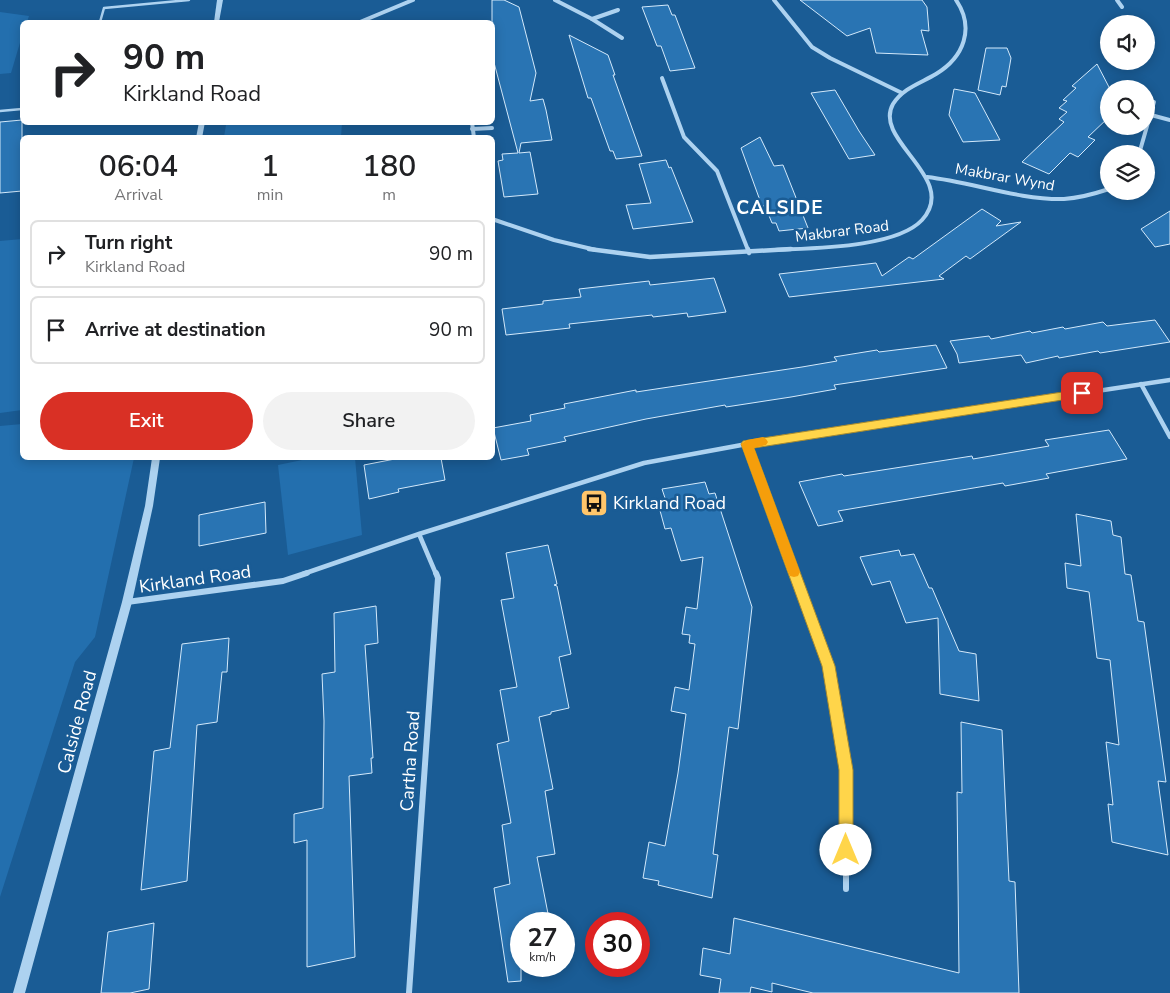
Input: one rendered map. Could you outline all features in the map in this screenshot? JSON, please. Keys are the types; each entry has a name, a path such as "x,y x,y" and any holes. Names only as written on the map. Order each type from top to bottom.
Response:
{"street":[{"path":"216,20 220,0"},
{"path":"368,20 413,0"},
{"path":"555,0 592,19 622,38"},
{"path":"774,0 812,47 830,58 902,93"},
{"path":"927,176 898,140 893,130 891,120 893,107 902,93 947,66 962,48 967,30 966,21 956,0"},
{"path":"1117,0 1122,7"},
{"path":"592,19 618,10"},
{"path":"662,78 684,137 717,171 749,253"},
{"path":"1155,115 1170,120"},
{"path":"472,125 473,135"},
{"path":"472,129 492,128"},
{"name":"Makbrar Road","path":"495,220 574,246 640,257 749,253 881,240 895,236 918,224 926,215 932,196 927,176"},
{"name":"Makbrar Wynd","path":"927,176 1050,198 1078,197 1100,192"},
{"name":"Kirkland Road","path":"128,602 283,581 419,534 644,463 747,444 1170,380"},
{"path":"1141,384 1170,437"},
{"path":"747,444 829,666 846,770 846,889"},
{"name":"Calside Road","path":"19,993 128,602 150,506 156,460"},
{"name":"Cartha Road","path":"409,993 438,578 419,534"}],"lane":[{"path":"101,20 104,8 189,0"},
{"path":"0,111 20,109"}],"shaded area":[{"path":"0,12 29,16 28,20 20,20 20,43 11,73 0,74"},
{"path":"226,125 342,125 341,135 224,135"},
{"path":"20,239 20,410 0,413 0,241"},
{"path":"20,424 20,460 134,460 95,637 75,662 0,897 0,426"},
{"path":"302,460 355,460 362,535 288,555 278,465"}],"building":[{"path":"492,0 504,0 519,7 536,73 530,101 543,99 552,140 521,143 519,153 530,152 538,194 504,197 498,161 503,160 502,154 518,153 495,66 495,20 492,20"},
{"path":"800,0 922,0 927,7 929,31 921,30 928,55 876,53 870,28 847,36"},
{"path":"668,5 672,15 675,15 695,68 670,71 661,46 657,46 642,7"},
{"path":"569,35 608,55 615,75 613,75 642,156 616,159 613,151 610,151 591,98 588,98"},
{"path":"986,48 1007,48 1011,58 1006,87 1002,86 1000,95 978,90"},
{"path":"1097,64 1105,80 1100,80 1100,126 1088,137 1095,140 1078,157 1070,153 1049,174 1022,162 1064,122 1059,119 1067,112 1059,108 1067,101 1063,100 1076,88 1072,86"},
{"path":"954,89 975,93 1000,140 963,142 949,115"},
{"path":"835,90 875,155 849,159 811,93"},
{"path":"20,120 20,125 22,125 22,135 20,135 20,191 0,193 0,122"},
{"path":"760,137 774,166 783,165 808,228 779,231 776,223 772,223 765,206 762,206 741,148"},
{"path":"666,160 669,168 671,167 693,222 633,229 626,205 651,203 639,164"},
{"path":"982,209 1001,221 996,226 1021,222 970,259 966,256 939,276 944,279 789,297 779,274 876,263 882,276 909,257 913,259"},
{"path":"1170,211 1170,244 1155,247 1141,229"},
{"path":"714,278 726,312 688,317 687,313 653,317 652,315 569,324 570,328 506,335 502,309 543,304 543,301 581,297 579,289 649,281 650,285"},
{"path":"1155,320 1170,342 1100,353 1098,351 1059,358 1058,356 1026,363 1021,355 959,363 957,354 950,341 989,336 991,339 1030,331 1032,333 1063,327 1065,329 1103,322 1107,326"},
{"path":"936,345 947,368 834,385 836,389 791,397 726,407 725,405 646,419 564,437 566,441 527,449 529,455 501,460 495,436 495,428 531,421 530,415 565,408 564,404 636,390 636,392 837,361 834,357 877,350 879,352"},
{"path":"1109,430 1127,459 1046,474 1049,478 1005,486 1003,483 838,511 843,521 818,526 799,482 842,474 844,476 972,456 973,459 1049,446 1045,440"},
{"path":"390,460 441,460 445,480 398,489 399,492 369,499 364,465"},
{"path":"705,482 709,494 715,493 752,607 738,729 729,727 713,854 718,855 712,898 658,885 659,881 643,878 649,842 665,846 686,714 671,711 675,687 689,690 695,644 689,643 690,635 682,634 686,607 697,609 703,557 681,561 671,528 665,529 658,503 666,501 662,489"},
{"path":"265,502 266,533 199,546 199,515"},
{"path":"1076,514 1111,521 1113,535 1121,537 1125,574 1131,575 1138,621 1144,622 1166,782 1158,781 1168,855 1112,842 1108,804 1113,805 1106,742 1119,745 1110,660 1097,658 1089,592 1067,588 1065,563 1081,566"},
{"path":"548,545 557,584 554,585 557,586 571,654 559,657 569,708 539,717 553,789 545,791 555,854 537,857 548,912 510,912 510,977 521,977 521,981 508,982 494,888 510,884 502,825 511,823 497,744 509,741 500,690 517,687 501,600 514,598 506,553"},
{"path":"899,550 901,556 914,554 929,588 932,588 959,651 976,654 979,701 940,694 938,618 906,623 890,581 872,585 860,557"},
{"path":"376,606 378,643 365,645 373,758 371,758 372,773 349,776 355,957 307,967 307,840 294,843 294,814 323,808 324,721 322,674 335,672 334,613"},
{"path":"229,638 227,672 222,672 217,722 197,725 187,881 141,890 154,751 170,748 182,644"},
{"path":"961,722 1002,730 1009,881 1015,882 1019,993 813,993 772,983 772,992 751,987 750,993 719,993 721,979 700,975 703,948 730,954 734,918 959,973 957,792 962,793"},
{"path":"154,923 149,989 130,993 101,993 108,932"}],"slow traffic":[{"path":"763,442 747,444 794,572"}],"place":[{"name":"Kirkland Road","path":"594,503"}],"district":[{"name":"CALSIDE","path":"780,207"}],"route":[{"path":"846,850 846,770 829,666 747,444 1082,393"}]}
